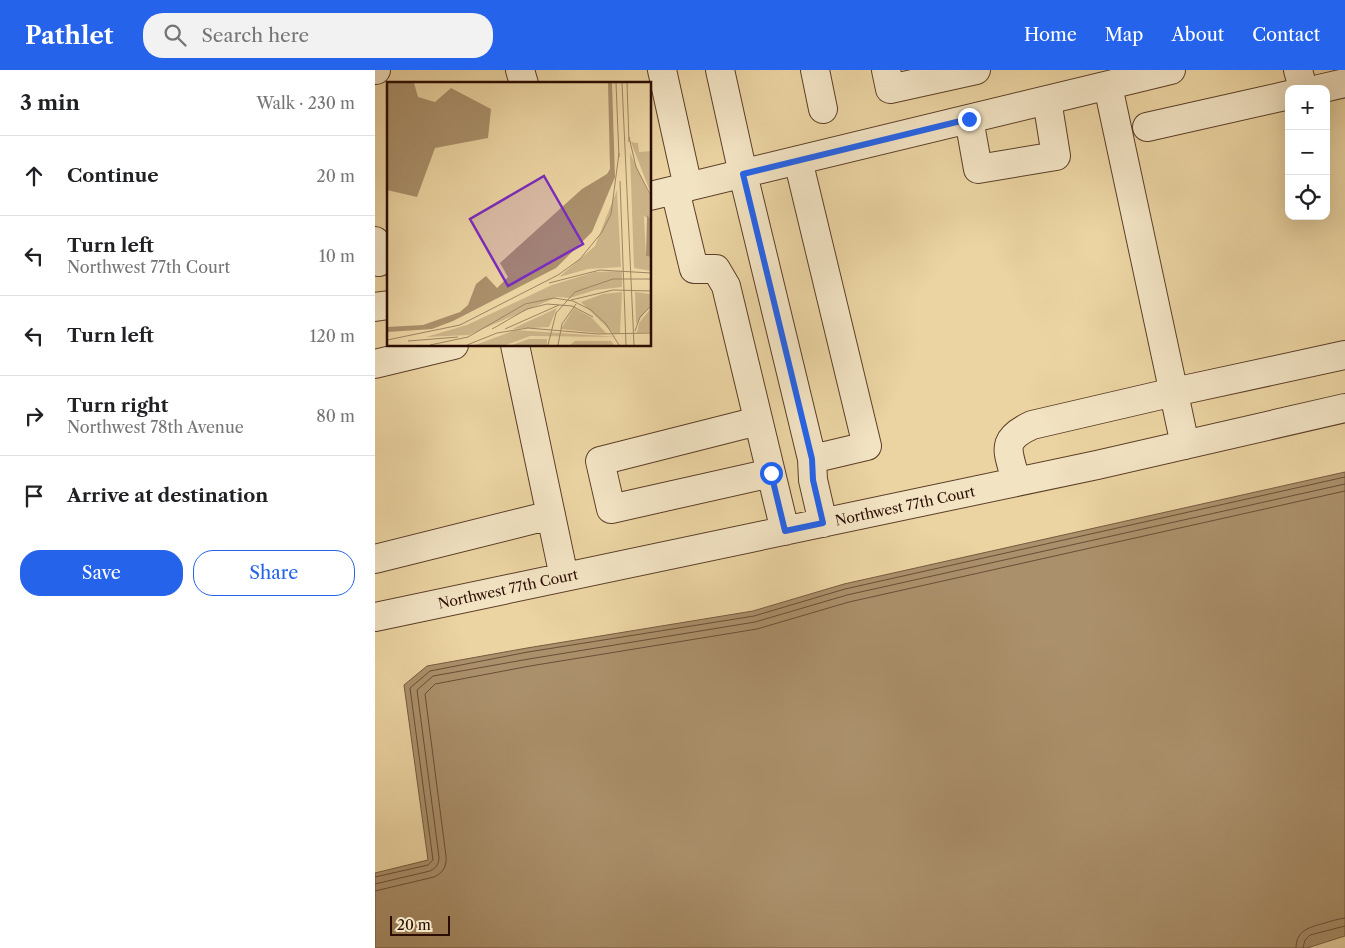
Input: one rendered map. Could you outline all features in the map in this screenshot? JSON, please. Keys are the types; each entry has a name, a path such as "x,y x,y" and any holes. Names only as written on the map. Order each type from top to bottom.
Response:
{"street":[{"path":"662,70 671,191 694,269 716,269 726,286 785,531"},
{"path":"720,70 743,174 812,459 813,480 823,523"},
{"path":"815,70 823,109"},
{"path":"886,70 890,89 976,70"},
{"path":"671,191 1171,70"},
{"path":"1298,70 1302,85"},
{"path":"1330,86 1345,83"},
{"path":"1108,86 1185,445"},
{"path":"1147,126 1285,96"},
{"path":"969,119 978,169 1057,156 1047,100"},
{"path":"798,160 867,446 812,459"},
{"path":"375,364 450,346"},
{"path":"515,346 564,577"},
{"path":"1016,482 1007,447 1014,435 1031,425 1345,355"},
{"name":"Northwest 77th Court","path":"375,617 1097,465 1345,408"},
{"path":"759,421 600,461 611,509 771,473"},
{"path":"375,559 551,515"}],"water":[{"path":"1345,472 1345,936 1307,948 375,948 375,873 428,860 404,685 427,666 753,611 844,584"}],"route":[{"path":"771,473 785,531 823,523 813,480 812,459 743,174 969,119"}]}
